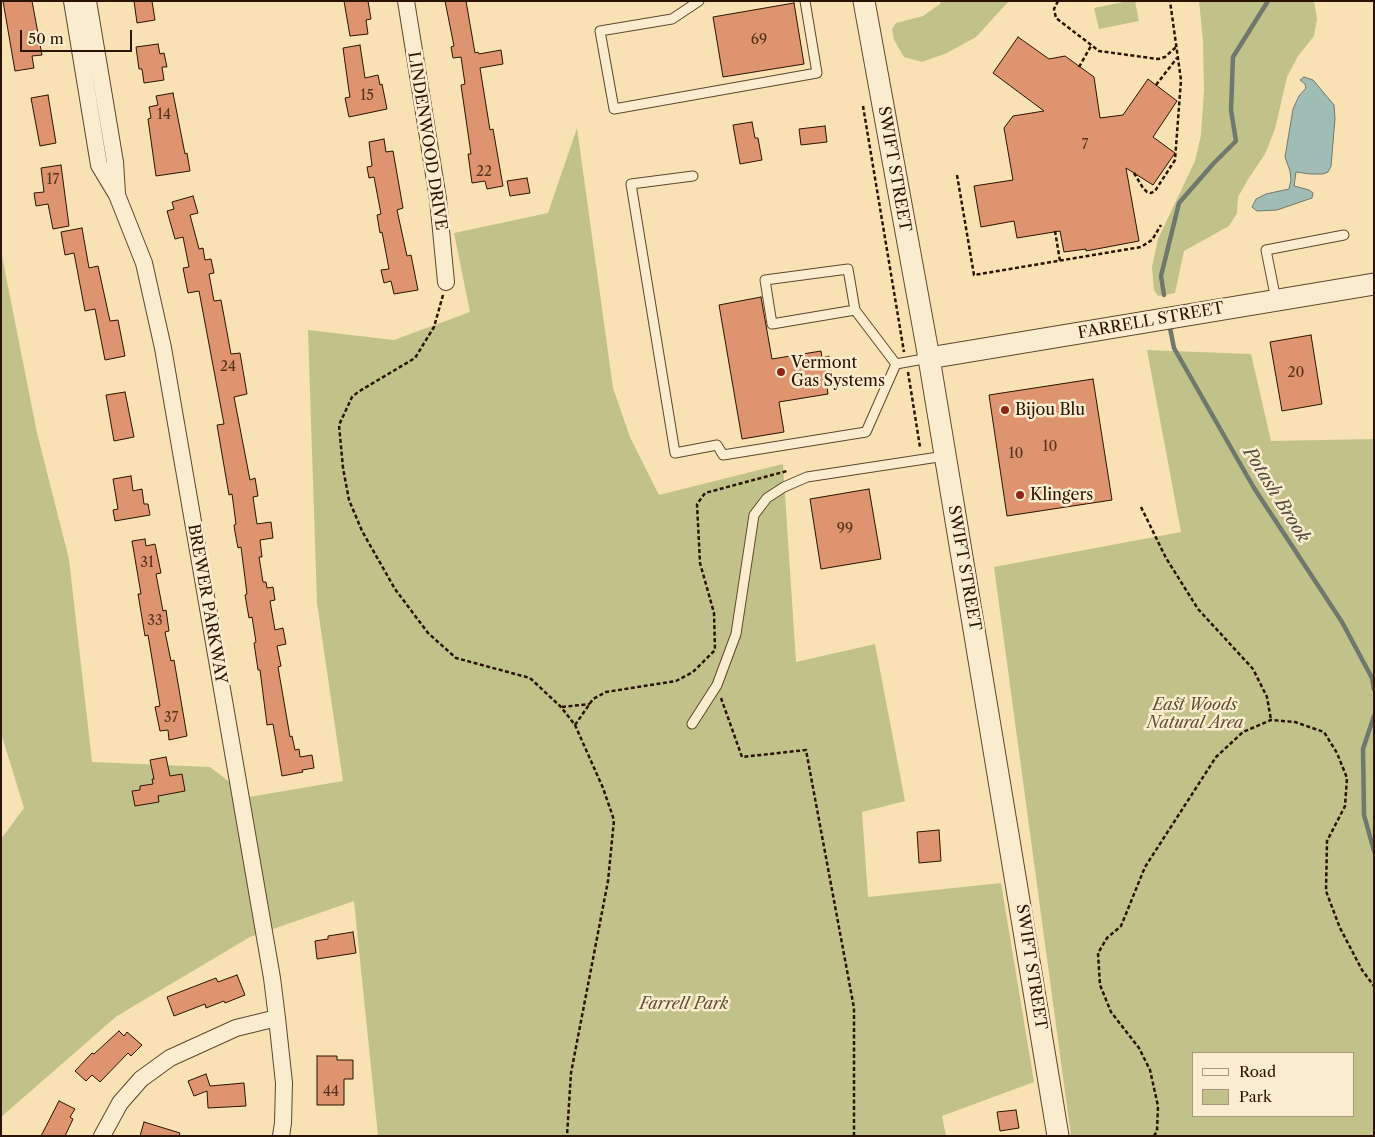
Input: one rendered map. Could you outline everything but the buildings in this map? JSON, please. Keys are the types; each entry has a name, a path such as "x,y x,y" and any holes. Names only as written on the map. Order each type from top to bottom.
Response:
{"street":[{"name":"BREWER PARKWAY","path":"72,1 99,165 117,195 144,263 163,348 272,978 284,1083 281,1136"},
{"name":"BREWER PARKWAY","path":"88,1 115,162 117,195"},
{"name":"LINDENWOOD DRIVE","path":"406,1 438,199 446,282"},
{"name":"SWIFT STREET","path":"864,1 929,358 1058,1136"},
{"name":"FARRELL STREET","path":"929,358 1374,284"},
{"path":"102,1136 120,1103 141,1079 170,1058 236,1028 277,1018"}],"lane":[{"path":"699,1 672,19 600,31 614,109 817,73 805,1"},
{"path":"693,176 631,184 674,453 717,445 723,455 866,432 896,364"},
{"path":"1276,300 1266,250 1344,235"},
{"path":"855,310 772,324 765,280 848,269 855,310 896,364"},
{"path":"896,364 929,358"},
{"path":"692,724 717,685 736,634 754,515 767,498 784,487 807,477 945,456"}],"path":[{"path":"1058,1 1054,9 1056,18 1099,51 1158,59 1165,57 1176,47"},
{"path":"1134,173 1143,188 1151,193 1155,191 1175,160 1180,80 1170,1"},
{"path":"1079,67 1091,46"},
{"path":"1156,85 1177,56"},
{"path":"862,101 920,447"},
{"path":"957,174 974,275 1141,247 1152,240 1161,225"},
{"path":"1055,231 1060,261"},
{"path":"446,282 434,327 415,358 352,397 339,424 343,468 349,500 362,531 395,589 428,633 456,658 530,678 561,708 575,724 603,788 614,820 608,881 570,1073 567,1136"},
{"path":"1141,507 1166,558 1198,609 1253,669 1267,698 1271,720"},
{"path":"717,685 742,757 806,750 854,1008 854,1136"},
{"path":"561,708 590,704"},
{"path":"1154,1136 1157,1131 1158,1106 1150,1070 1139,1048 1111,1012 1100,985 1098,953 1107,938 1121,926 1145,867 1216,757 1243,732 1271,720 1295,722 1324,732 1337,753 1347,778 1345,806 1327,841 1326,890 1340,928 1362,970 1374,986"}],"green space":[{"path":"941,1 1009,1 976,37 947,53 922,62 904,57 894,40 892,29 896,23 923,16 940,4"},
{"path":"1135,1 1139,21 1099,29 1094,8"},
{"path":"1199,1 1314,1 1317,19 1314,36 1298,56 1287,77 1275,129 1265,154 1238,197 1237,213 1229,226 1184,251 1175,293 1158,296 1154,290 1152,267 1158,239 1195,161 1201,135 1204,90 1203,41"},
{"name":"Farrell Park","path":"577,128 613,388 630,437 659,495 783,464 796,662 875,644 905,801 862,812 868,897 1001,883 1034,1082 942,1116 946,1136 378,1136 354,901 250,937 117,1016 1,1117 1,839 24,808 1,733 1,251 37,433 69,559 92,762 210,767 249,797 343,781 317,603 308,330 394,340 470,312 454,233 548,213"},
{"name":"East Woods Natural Area","path":"1147,350 1251,354 1271,441 1374,439 1374,1136 1071,1136 994,567 1181,532"}],"water":[{"path":"1304,77 1313,80 1334,105 1335,119 1331,166 1328,172 1323,174 1296,172 1294,186 1309,190 1313,193 1312,198 1277,210 1257,211 1252,207 1256,199 1266,194 1289,189 1290,171 1285,157 1293,109 1299,96 1306,88 1305,84 1300,80"}],"waterway":[{"name":"Potash Brook","path":"1164,295 1161,276 1179,203 1236,141 1231,110 1233,57 1268,1"},
{"name":"Potash Brook","path":"1169,323 1174,348 1254,488 1342,622 1372,678 1374,689"},
{"name":"Potash Brook","path":"1374,716 1363,749 1364,815 1374,851"}],"place":[{"name":"Vermont Gas Systems","path":"781,372"},
{"name":"Bijou Blu","path":"1005,410"},
{"name":"Klingers","path":"1020,495"}]}
